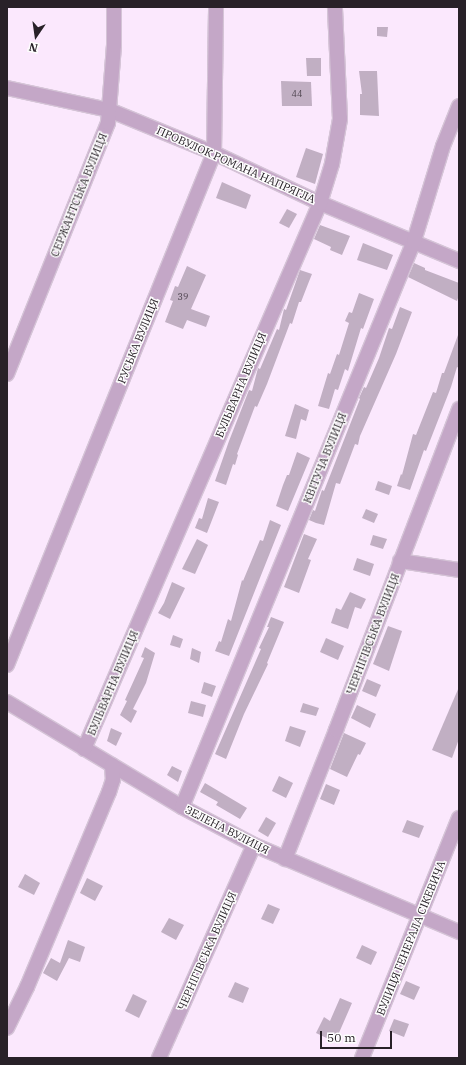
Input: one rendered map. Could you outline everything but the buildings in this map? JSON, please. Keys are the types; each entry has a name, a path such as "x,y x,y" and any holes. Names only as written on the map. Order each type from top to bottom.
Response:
{"street":[{"name":"СЕРЖАНТСЬКА ВУЛИЦЯ","path":"7,374 108,124 114,45 114,7"},
{"name":"РУСЬКА ВУЛИЦЯ","path":"7,665 214,153 216,7"},
{"name":"БУЛЬВАРНА ВУЛИЦЯ","path":"84,750 320,203 332,164 340,119 335,7"},
{"name":"ПРОВУЛОК РОМАНА НАПРЯГЛА","path":"7,88 109,110 214,153 320,203 459,261"},
{"name":"КВІТУЧА ВУЛИЦЯ","path":"182,807 414,241 443,146 459,106"},
{"name":"ЧЕРНІГІВСЬКА ВУЛИЦЯ","path":"285,858 342,715 459,409"},
{"path":"400,561 459,570"},
{"name":"ЗЕЛЕНА ВУЛИЦЯ","path":"7,702 84,750 182,807 254,845 459,932"},
{"path":"7,1028 27,987 109,792 113,780 112,765"},
{"name":"ВУЛИЦЯ ГЕНЕРАЛА СІКЕВИЧА","path":"362,1058 459,818"},
{"name":"ЧЕРНІГІВСЬКА ВУЛИЦЯ","path":"159,1058 254,845"}]}
